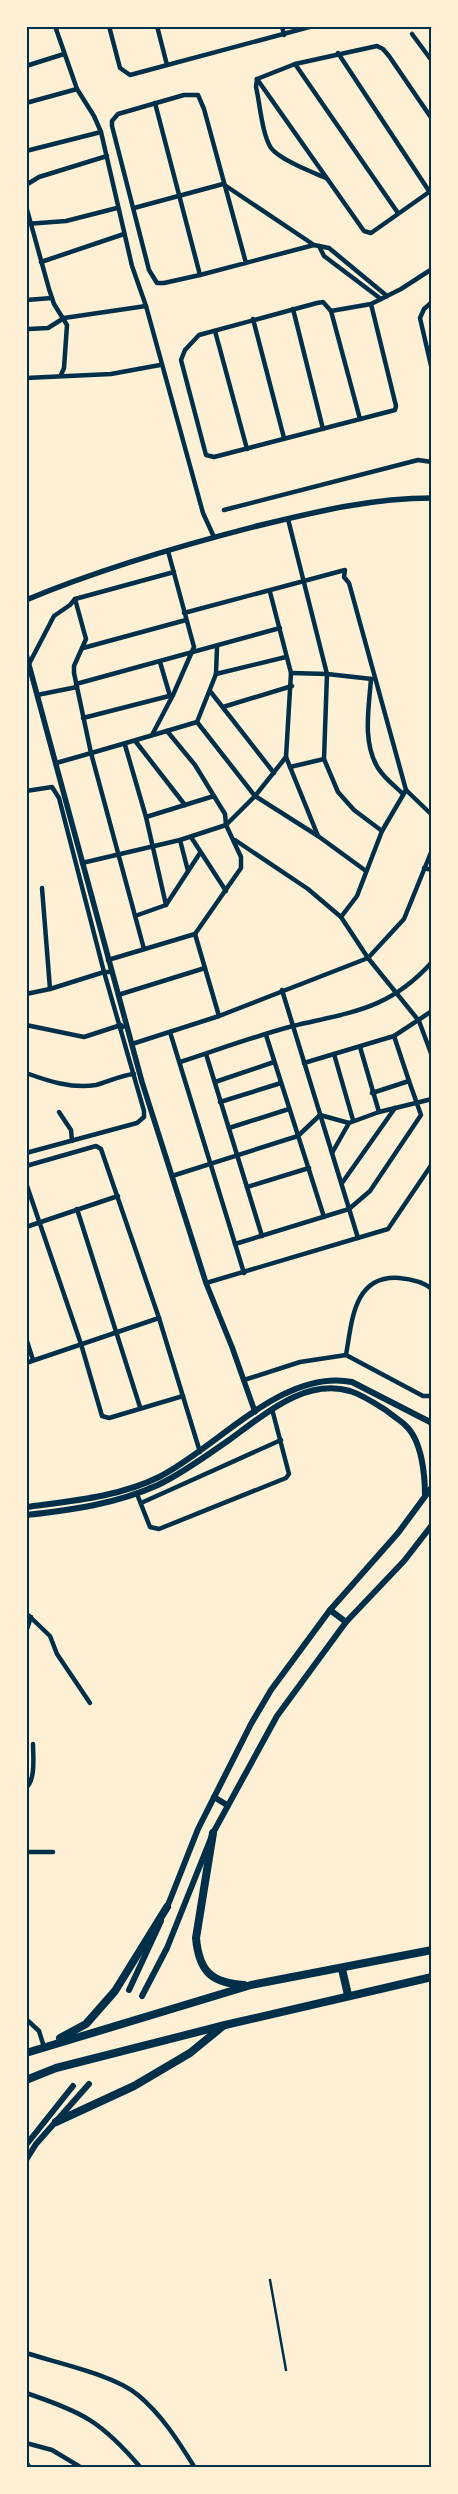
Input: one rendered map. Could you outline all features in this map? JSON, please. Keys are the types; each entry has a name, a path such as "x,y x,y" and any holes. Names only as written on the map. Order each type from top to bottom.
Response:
{"main road":[{"path":"26,1507 125,1490 158,1478 200,1452 255,1412 312,1383 341,1380 367,1389 432,1422"},
{"path":"26,1514 99,1505 137,1494 180,1473 272,1409 297,1396 318,1389 350,1391 369,1400 406,1425 412,1434 422,1462 424,1499"},
{"path":"129,1990 167,1907 198,1829 251,1724 271,1690 330,1610 398,1533 432,1487"},
{"path":"142,1996 167,1948 213,1834 227,1805 277,1716 346,1622 404,1561 432,1525"},
{"path":"330,1610 346,1622"},
{"path":"214,1797 227,1805"},
{"path":"213,1834 196,1938 198,1956 204,1969 225,1983 251,1985"},
{"path":"45,2046 92,2018 115,1990 167,1907"},
{"path":"26,2053 251,1985 342,1969 432,1950"},
{"path":"342,1969 348,1995"},
{"path":"26,2080 56,2068 225,2024 432,1977"},
{"path":"56,2122 134,2086 190,2053 225,2024"},
{"path":"26,2160 36,2144 89,2084"},
{"path":"26,2145 74,2086"}],"street":[{"path":"55,26 77,89 94,116 100,132 117,208 146,306 160,365 203,513 214,537"},
{"path":"109,26 123,72 130,75 284,36 313,26"},
{"path":"157,26 167,65"},
{"path":"282,26 284,36"},
{"path":"412,34 432,61"},
{"path":"257,79 295,64 338,53 370,46 384,49 432,118"},
{"path":"257,79 364,231 371,233 430,190 338,53"},
{"path":"26,66 64,54"},
{"path":"295,64 398,213"},
{"path":"257,79 256,87 272,148 285,159 327,179"},
{"path":"26,103 77,89"},
{"path":"246,263 204,109 198,95 184,95 118,114 112,121 149,270 156,283 164,284 316,246 329,248 387,296"},
{"path":"155,104 200,275"},
{"path":"26,151 100,132"},
{"path":"26,185 38,177 106,156"},
{"path":"134,208 224,184 316,246 324,256 381,299"},
{"path":"26,206 28,224 52,298 64,318 67,332 61,375"},
{"path":"28,224 66,221 117,208"},
{"path":"41,262 124,234"},
{"path":"331,310 371,304 432,269"},
{"path":"26,300 52,298"},
{"path":"360,419 331,310 324,302 199,335 185,350 182,360 206,455 214,458 284,438 324,430 393,411 396,408 371,304"},
{"path":"432,302 424,309 420,318 430,352 432,370"},
{"path":"29,329 48,328 64,318 146,306"},
{"path":"293,309 324,430"},
{"path":"254,319 284,438"},
{"path":"215,331 247,448"},
{"path":"26,378 111,374 160,365"},
{"path":"224,510 418,460 432,462"},
{"path":"26,600 168,550 214,537 288,519 376,501 432,498"},
{"path":"288,519 327,674 324,760 338,792 354,810 382,831"},
{"path":"152,735 194,647 168,550"},
{"path":"184,613 270,592 345,570 344,576 349,583 404,792 382,831 357,896 341,917"},
{"path":"29,664 54,616 70,606 75,599 174,572"},
{"path":"270,592 286,657 292,673 286,757 318,836"},
{"path":"75,599 86,634 83,648 74,666 76,686 144,949"},
{"path":"83,648 186,620"},
{"path":"37,695 76,686 280,628"},
{"path":"56,763 136,742 152,735 197,722 216,674 217,647"},
{"path":"26,654 108,960 108,972 118,995 142,1082 206,1283 255,1412"},
{"path":"216,674 286,657"},
{"path":"160,662 172,696"},
{"path":"292,673 327,674 373,679"},
{"path":"373,679 367,726 375,762 383,774 432,815"},
{"path":"223,707 292,686"},
{"path":"210,691 274,773"},
{"path":"83,718 172,696"},
{"path":"197,722 255,796 318,836 366,871"},
{"path":"108,960 195,934 226,891 242,862 234,839 226,825 225,814 195,765 167,732"},
{"path":"136,742 185,805"},
{"path":"125,745 146,817 166,905"},
{"path":"82,863 119,856 180,840 226,825 255,796 286,757"},
{"path":"290,767 324,760"},
{"path":"26,791 52,788 58,798 108,972 144,1112 141,1120 26,1153"},
{"path":"146,817 214,796"},
{"path":"190,837 226,891"},
{"path":"234,839 308,889 341,917 368,958 419,1021 432,1056"},
{"path":"180,840 188,871"},
{"path":"132,1044 219,1016 368,958 397,929 404,919 412,905 432,850"},
{"path":"135,916 166,905 200,853"},
{"path":"424,868 432,870"},
{"path":"42,888 50,990"},
{"path":"195,934 219,1016"},
{"path":"180,1062 293,1026 332,1019 366,1008 397,994 432,962"},
{"path":"118,995 205,968"},
{"path":"26,992 50,990 108,972"},
{"path":"282,990 358,1238"},
{"path":"304,1063 360,1048 394,1036 432,1011"},
{"path":"26,1025 84,1037 121,1025"},
{"path":"121,1025 127,1029"},
{"path":"170,1032 244,1273"},
{"path":"266,1035 324,1217"},
{"path":"236,1244 350,1209 370,1192 420,1119 394,1036"},
{"path":"360,1048 372,1094 379,1112"},
{"path":"206,1054 262,1236"},
{"path":"332,1153 351,1122 334,1054"},
{"path":"215,1082 274,1062"},
{"path":"26,1073 62,1084 82,1086 96,1085 133,1074"},
{"path":"133,1074 142,1082"},
{"path":"372,1094 409,1081"},
{"path":"220,1102 281,1083"},
{"path":"320,1115 351,1122 379,1112 432,1099"},
{"path":"229,1128 289,1108"},
{"path":"342,1183 395,1108"},
{"path":"59,1112 71,1130 72,1141"},
{"path":"172,1176 298,1136 320,1115"},
{"path":"26,1166 99,1147 104,1153 159,1318 200,1452"},
{"path":"206,1283 388,1229 432,1164"},
{"path":"247,1187 309,1168"},
{"path":"26,1182 81,1344 102,1416 109,1418 140,1407 183,1396"},
{"path":"26,1227 118,1196"},
{"path":"77,1209 140,1407"},
{"path":"346,1355 354,1308 373,1282 382,1278 407,1278 425,1284 432,1289"},
{"path":"26,1364 159,1318"},
{"path":"26,1338 34,1360"},
{"path":"244,1380 300,1362 346,1355 423,1396 432,1396"},
{"path":"137,1494 150,1527 159,1529 282,1481 290,1474 272,1409"},
{"path":"141,1503 280,1440"},
{"path":"180,1473 187,1482"},
{"path":"26,1632 29,1615"},
{"path":"29,1615 50,1636 57,1654 90,1703"},
{"path":"26,1788 32,1775 33,1744"},
{"path":"26,1852 53,1852"},
{"path":"26,2020 39,2031 45,2046"},
{"path":"26,2353 119,2383 138,2394 171,2431 196,2468"},
{"path":"26,2393 69,2407 100,2425 141,2468"},
{"path":"26,2443 52,2450 82,2468"},
{"path":"26,2462 30,2468"}],"lane":[{"path":"270,2280 286,2370"}]}
